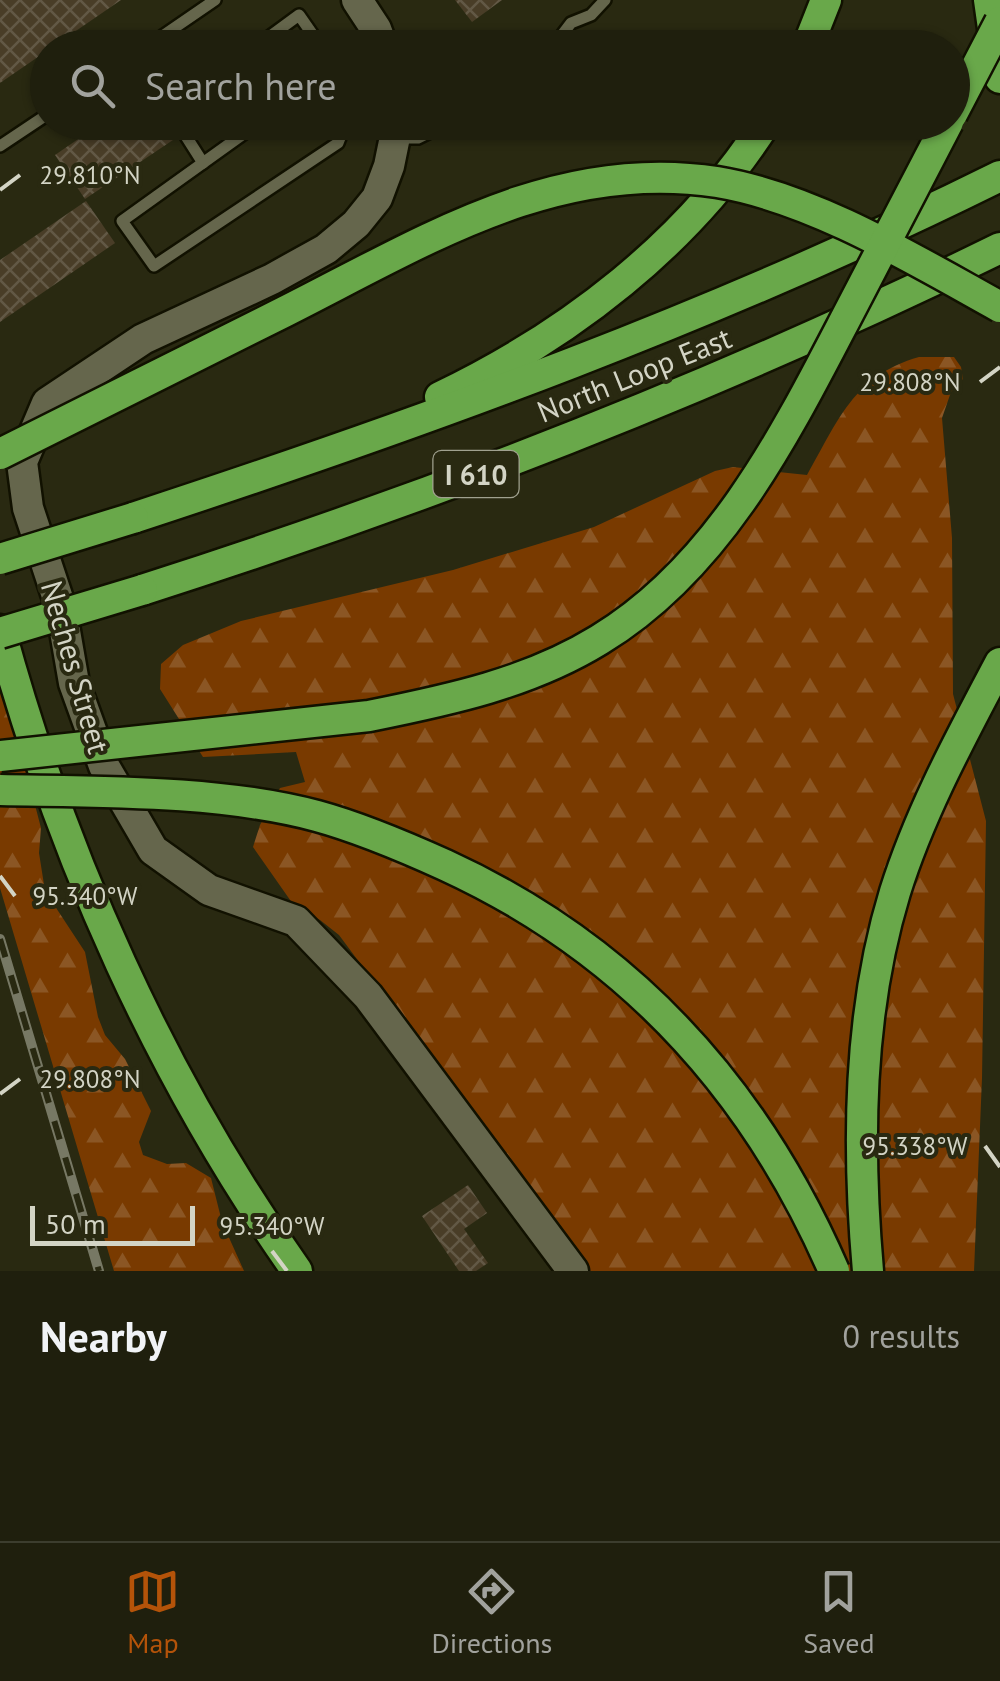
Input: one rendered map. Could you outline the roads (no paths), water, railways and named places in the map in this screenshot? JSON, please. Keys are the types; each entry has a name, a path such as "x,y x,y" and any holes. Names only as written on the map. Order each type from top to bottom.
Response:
{"highway":[{"path":"814,30 826,0"},
{"path":"989,0 1000,78"},
{"path":"970,80 1000,22"},
{"path":"273,472 454,390 543,341 583,313 661,247 728,174 753,140"},
{"path":"0,756 369,716 418,706 515,680 561,661 634,617 730,516 781,440 939,140"},
{"name":"North Loop East","path":"0,559 273,472 526,383 786,277 1000,176"},
{"path":"0,454 454,227 525,198 595,181 668,178 716,182 767,194 880,244 1000,307"},
{"name":"North Loop East","path":"0,631 142,590 376,511 552,446 676,397 1000,248"},
{"path":"0,631 21,708 132,990 193,1106 297,1271"},
{"path":"868,1271 862,1185 863,1110 869,1023 884,936 920,824 1000,664"},
{"path":"0,790 234,802 315,816 424,856 518,903 621,975 719,1074 780,1165 834,1271"}],"main road":[{"path":"358,0 369,30"},
{"name":"Neches Street","path":"394,140 377,198 356,224 326,249 272,279 143,338 47,403 22,462 28,508 61,608 74,683 104,766 153,850 209,890 296,922 368,996 573,1271"}],"lane":[{"path":"171,30 215,0"},
{"path":"566,30 572,23 591,16 605,0"},
{"path":"278,30 300,14 310,30"},
{"path":"0,146 30,126"},
{"path":"189,140 204,162"},
{"path":"235,140 122,221 154,266 339,140"}],"railway":[{"path":"0,939 99,1271"}]}
